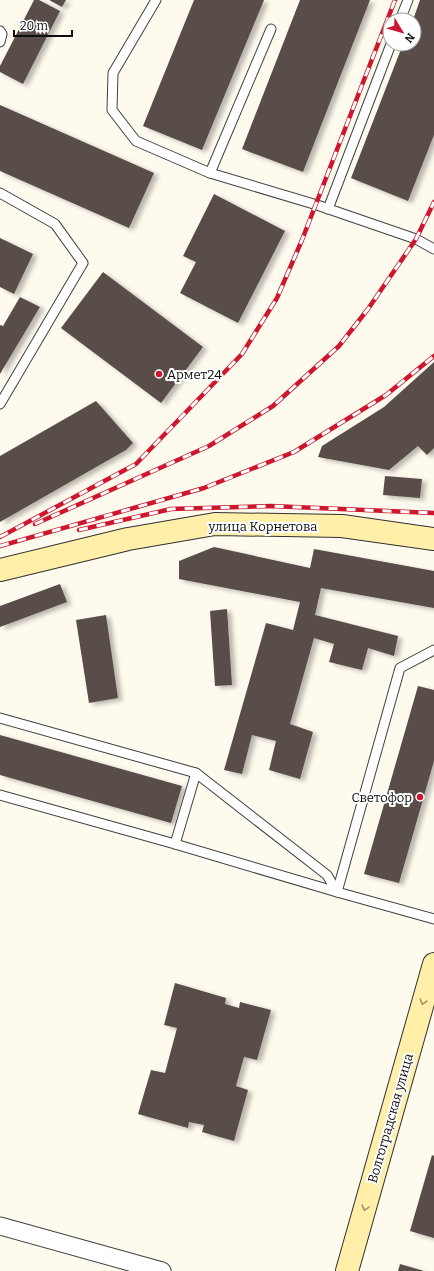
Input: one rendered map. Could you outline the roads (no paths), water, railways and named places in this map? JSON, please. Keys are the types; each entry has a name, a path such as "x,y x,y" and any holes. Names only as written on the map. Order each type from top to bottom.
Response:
{"main road":[{"name":"улица Корнетова","path":"0,570 128,538 215,524 342,526 434,540"},
{"name":"Волгоградская улица","path":"347,1271 434,964"}],"street":[{"path":"0,1226 162,1271"}],"lane":[{"path":"156,0 113,74 112,110 136,141 210,173 328,209 416,239 432,248 434,238"},
{"path":"403,12 408,0"},
{"path":"210,173 271,29"},
{"path":"0,31 2,34 0,42"},
{"path":"328,209 388,52"},
{"path":"0,194 55,224 83,263 0,404"},
{"path":"337,892 400,668 434,650"},
{"path":"0,718 196,773 327,876 337,892"},
{"path":"175,844 196,773"},
{"path":"0,795 434,919"}],"railway":[{"path":"0,537 136,464 242,354 277,298 302,240 395,0"},
{"path":"35,524 209,446 273,406 339,346 368,309 416,239 434,202"},
{"path":"0,546 204,488 294,452 386,395 434,356"},
{"path":"79,530 171,509 271,506 434,513"}],"place":[{"name":"Армет24","path":"159,374"},
{"name":"Светофор","path":"420,797"}]}
